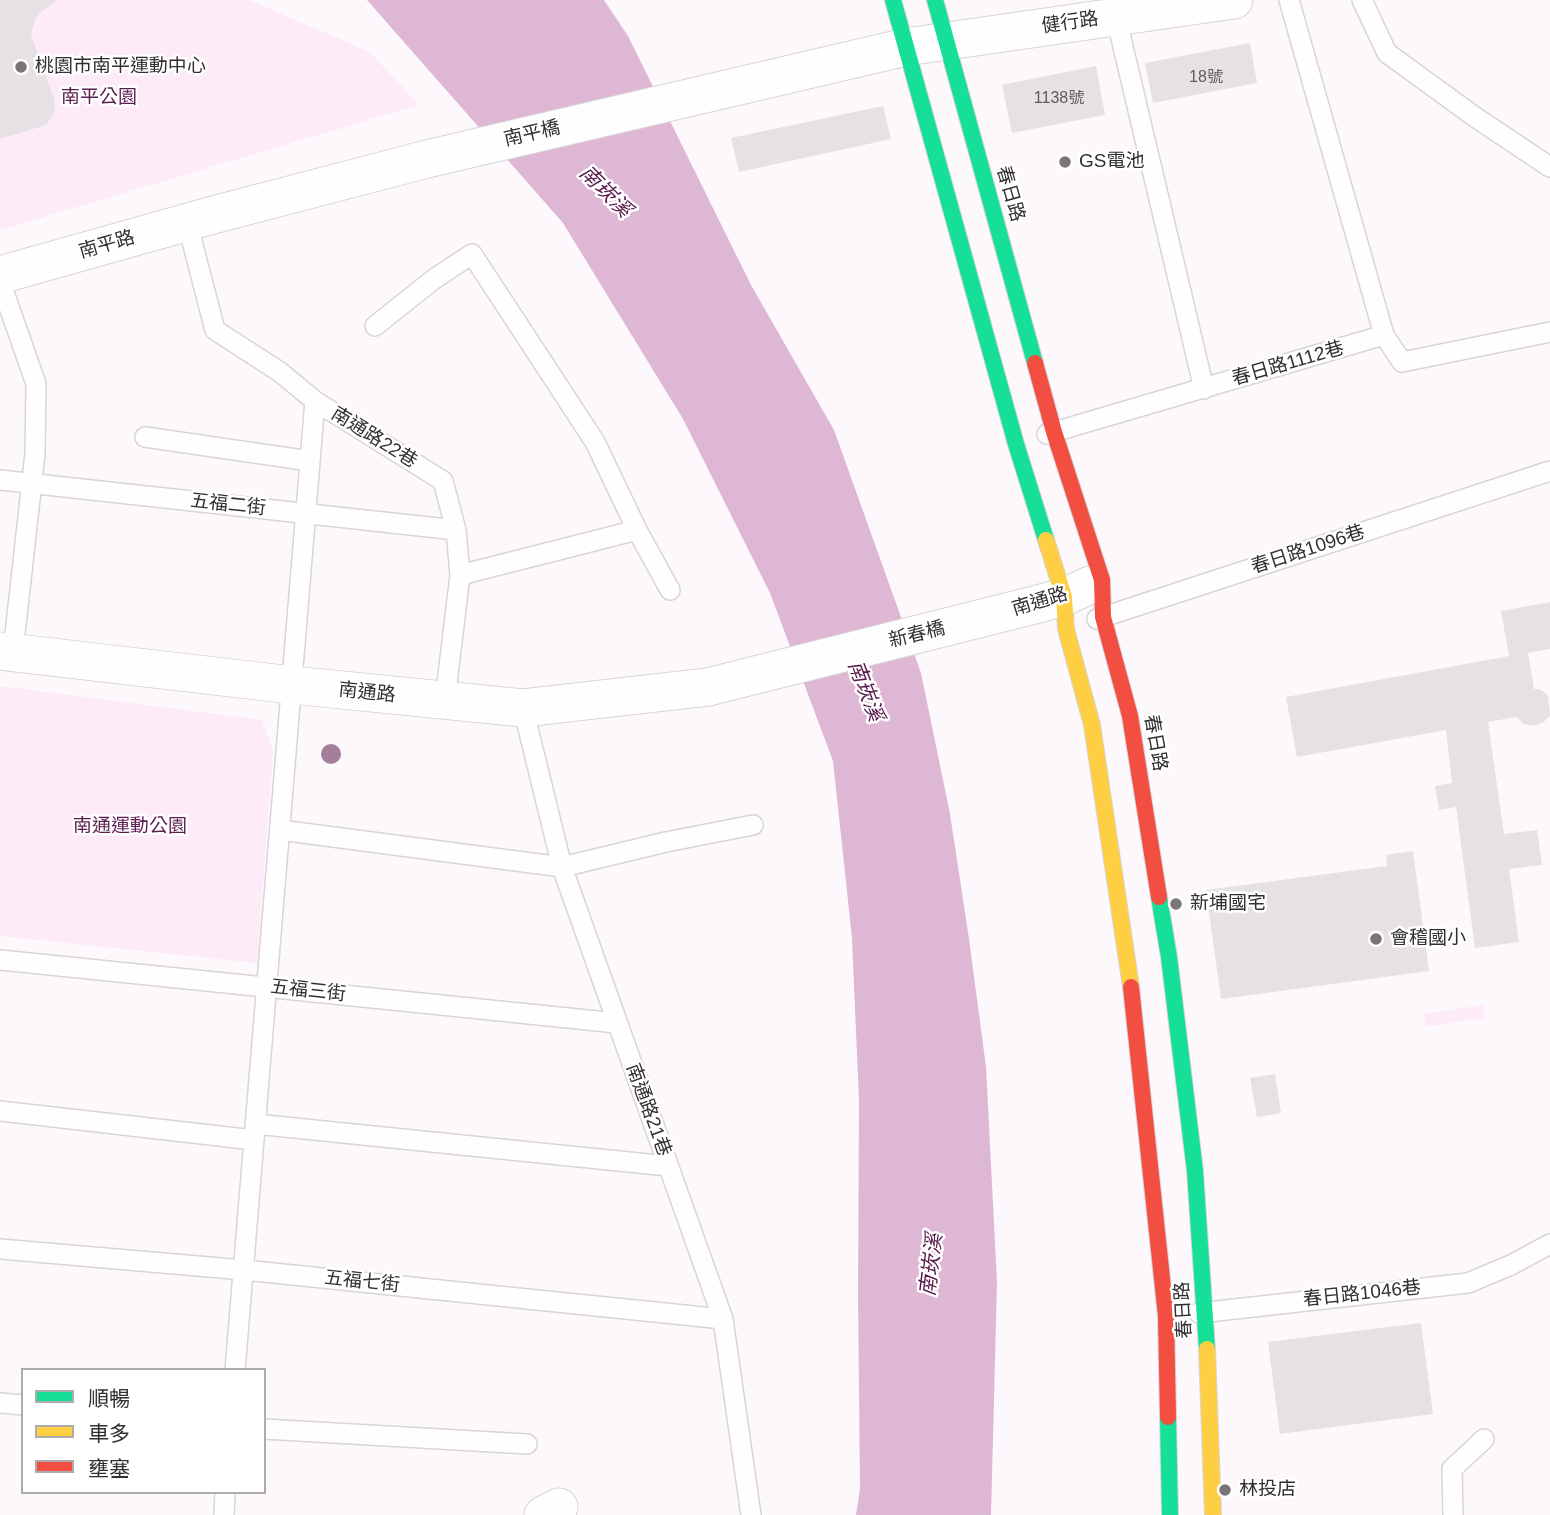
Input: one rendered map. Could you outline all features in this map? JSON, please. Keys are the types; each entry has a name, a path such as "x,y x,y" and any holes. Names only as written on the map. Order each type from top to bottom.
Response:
{"main road":[{"name":"春日路","path":"893,0 1065,613 1092,725 1129,963 1166,1316 1170,1515"},
{"name":"春日路","path":"935,0 1055,432 1102,580 1103,617 1130,716 1169,957 1195,1171 1206,1312 1213,1515"}],"street":[{"name":"健行路","path":"906,47 1234,0"},
{"name":"南平橋","path":"200,219 427,159 906,47"},
{"name":"南平路","path":"0,278 200,219"},
{"name":"南通路","path":"978,620 1065,613 1102,580"},
{"name":"新春橋","path":"734,681 978,620"},
{"name":"南通路","path":"6,651 292,685 523,708 708,687 734,681"}],"lane":[{"path":"1289,0 1384,335 1402,362 1550,332"},
{"path":"1362,0 1387,53 1550,167"},
{"path":"1116,17 1204,388"},
{"name":"南通路22巷","path":"200,219 215,330 280,372 315,401 443,481 456,530 460,575 445,701"},
{"path":"375,326 434,279 472,254 595,442 670,590"},
{"path":"0,278 36,384 32,484 6,651"},
{"name":"春日路1112巷","path":"1016,444 1384,335"},
{"path":"235,1368 315,401"},
{"path":"145,437 310,461"},
{"name":"春日路1096巷","path":"1065,613 1103,617 1550,471"},
{"name":"五福二街","path":"0,480 456,530"},
{"path":"460,575 638,530"},
{"name":"南通路21巷","path":"523,708 562,867 723,1319 751,1515"},
{"path":"280,830 562,867 753,825"},
{"name":"五福三街","path":"0,960 617,1023"},
{"path":"0,1111 668,1166"},
{"name":"春日路1046巷","path":"1166,1316 1468,1283 1511,1265 1550,1244"},
{"name":"五福七街","path":"0,1249 244,1270 723,1319"},
{"path":"0,1403 21,1405"},
{"path":"266,1429 527,1444"},
{"path":"1453,1515 1452,1469 1484,1439"},
{"path":"224,1515 225,1494"}],"green space":[{"name":"南平公園","path":"0,0 249,0 370,52 419,105 0,230"},
{"name":"南通運動公園","path":"0,686 262,720 273,752 257,963 0,936"},
{"path":"1484,1005 1485,1018 1426,1027 1424,1014"}],"water":[{"name":"南崁溪","path":"367,0 604,0 628,36 751,285 834,430 921,673 950,814 969,939 986,1067 997,1282 991,1515 856,1515 860,1489 859,1101 852,938 833,761 770,593 683,419 563,223"}],"building":[{"name":"桃園市南平運動中心","path":"0,0 58,0 39,13 31,35 54,99 55,110 46,125 0,139"},
{"path":"1250,43 1257,83 1153,103 1145,63"},
{"path":"1096,66 1105,115 1012,133 1002,85"},
{"path":"883,106 891,139 739,172 731,138"},
{"path":"1550,602 1550,649 1528,653 1534,689 1540,689 1548,696 1550,715 1544,722 1534,726 1524,724 1516,717 1488,722 1504,834 1537,830 1542,865 1509,869 1519,942 1475,948 1456,807 1439,810 1435,786 1452,783 1446,730 1297,757 1286,697 1509,656 1501,611"},
{"path":"1413,851 1429,971 1221,999 1206,890 1387,866 1386,855"},
{"path":"1275,1074 1281,1113 1257,1117 1250,1078"},
{"path":"1421,1323 1433,1414 1280,1434 1268,1342"}],"traffic: fast":[{"path":"893,0 1016,444 1046,540"},
{"path":"935,0 1035,363"},
{"path":"1159,897 1195,1171 1207,1349"},
{"path":"1168,1417 1170,1515"}],"traffic: slow":[{"path":"1046,540 1064,597 1066,629 1092,725 1131,987"},
{"path":"1207,1349 1213,1515"}],"traffic: jam":[{"path":"1035,363 1054,432 1102,580 1103,617 1130,716 1159,897"},
{"path":"1131,987 1166,1316 1168,1417"}],"place":[{"name":"桃園市南平運動中心","path":"21,67"},
{"name":"GS電池","path":"1065,162"},
{"name":"新埔國宅","path":"1176,904"},
{"name":"會稽國小","path":"1376,939"},
{"name":"林投店","path":"1225,1490"}]}
